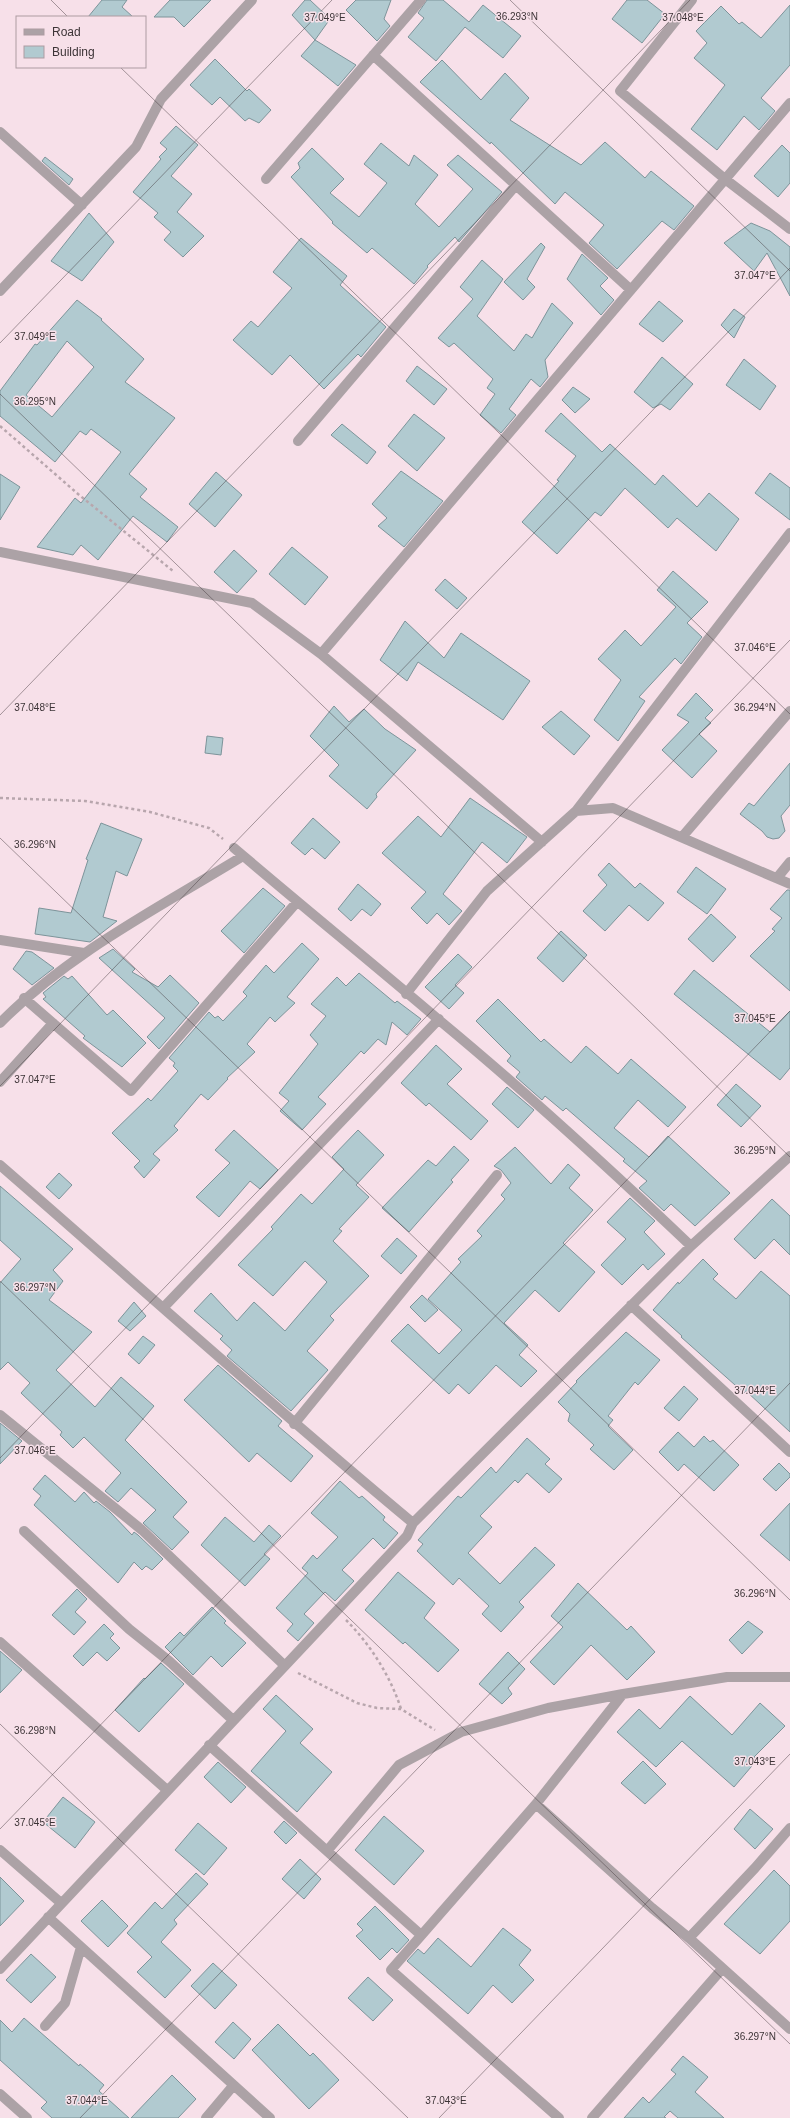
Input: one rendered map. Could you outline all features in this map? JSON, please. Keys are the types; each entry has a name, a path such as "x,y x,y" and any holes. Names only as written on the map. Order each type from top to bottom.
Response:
{"street":[{"path":"0,291 136,147 161,99 252,0"},
{"path":"266,179 421,0"},
{"path":"690,1 620,91 725,179 790,229"},
{"path":"373,55 631,290"},
{"path":"321,654 790,103"},
{"path":"0,132 82,205"},
{"path":"298,440 516,186"},
{"path":"406,994 487,891 576,811 790,533"},
{"path":"0,552 252,603 321,654 542,842"},
{"path":"682,837 790,711"},
{"path":"576,811 613,808 790,884"},
{"path":"234,848 406,994 438,1019 599,1158 690,1246"},
{"path":"0,1023 24,998 84,953 243,856"},
{"path":"777,878 790,862"},
{"path":"24,998 131,1091 297,902"},
{"path":"0,940 84,953"},
{"path":"164,1307 438,1019"},
{"path":"0,1082 53,1023"},
{"path":"0,1969 284,1665 408,1536 413,1523 690,1246 790,1156"},
{"path":"0,1165 164,1307 294,1424 413,1523"},
{"path":"294,1424 497,1175"},
{"path":"631,1305 790,1452"},
{"path":"0,1415 142,1530 284,1665"},
{"path":"24,1531 128,1629 169,1660 233,1720"},
{"path":"0,1642 167,1790"},
{"path":"327,1850 400,1765 461,1732 548,1708 623,1694 727,1677 790,1677"},
{"path":"559,2118 391,1970 536,1804 623,1694"},
{"path":"209,1745 421,1936"},
{"path":"536,1804 652,1908 689,1938 722,1970 790,2030"},
{"path":"689,1938 755,1868 790,1828"},
{"path":"0,1850 61,1903"},
{"path":"48,1917 270,2118"},
{"path":"45,2026 65,2003 81,1947"},
{"path":"592,2118 722,1970"},
{"path":"206,2118 233,2086"},
{"path":"0,2094 27,2118"}],"path":[{"path":"0,426 78,494 176,573"},
{"path":"0,798 86,801 150,812 209,828 234,848"},
{"path":"336,1611 354,1628 374,1655 391,1684 401,1709"},
{"path":"284,1665 357,1703 378,1708 401,1709 448,1739"}],"building":[{"path":"102,0 127,0 122,7 132,16 89,16"},
{"path":"170,0 211,0 184,27 174,17 154,17"},
{"path":"305,0 310,0 330,19 315,40 292,15"},
{"path":"356,0 391,0 384,19 390,26 377,41 346,10"},
{"path":"427,0 443,0 469,22 483,5 521,36 503,58 465,27 436,61 408,37 424,18 418,13"},
{"path":"627,0 647,0 665,14 642,43 612,19"},
{"path":"790,5 790,65 761,98 775,111 759,130 744,116 717,150 691,129 725,85 694,58 707,43 696,31 721,6 739,24 742,22 761,38"},
{"path":"315,40 356,65 338,86 301,56"},
{"path":"215,59 247,91 249,89 271,110 259,123 249,118 245,121 220,97 212,105 190,85"},
{"path":"442,60 481,100 505,73 529,98 510,120 581,165 605,142 645,178 651,171 694,206 674,230 662,221 617,269 589,243 604,225 565,192 555,204 491,142 490,144 420,82"},
{"path":"176,126 198,145 171,176 192,194 177,212 204,236 183,257 164,240 171,232 154,217 158,213 133,192 161,159 159,157 167,149 160,143"},
{"path":"381,143 409,166 414,155 438,175 415,204 439,227 473,189 447,165 458,155 502,192 459,242 455,237 427,266 428,267 414,284 372,248 367,253 332,223 333,222 291,177 300,168 298,163 312,148 344,179 330,193 359,217 387,183 364,164"},
{"path":"782,145 790,153 790,183 778,197 754,176"},
{"path":"45,157 73,179 69,185 42,161"},
{"path":"89,213 114,242 82,281 51,261"},
{"path":"751,223 770,231 790,247 790,296 767,253 754,271 724,243"},
{"path":"301,238 347,276 340,285 386,327 361,357 358,354 324,389 290,355 272,375 233,340 251,321 258,327 292,288 273,272"},
{"path":"541,243 545,247 527,279 535,287 523,300 504,282"},
{"path":"582,254 608,278 600,286 614,300 601,315 567,279"},
{"path":"482,260 503,279 477,316 514,351 526,334 532,338 552,303 573,323 545,360 548,377 540,387 531,379 509,409 516,415 501,433 480,415 495,394 487,388 493,379 454,343 449,347 438,338 473,299 460,287"},
{"path":"77,300 102,319 101,320 144,359 125,382 175,418 129,474 147,489 140,497 178,527 167,542 133,516 98,560 81,545 73,555 37,547 75,498 81,503 121,452 91,429 86,435 80,431 55,462 0,416 0,391 35,344 37,345","holes":["67,341 94,367 52,417 26,395"]},
{"path":"659,301 683,321 663,342 639,324"},
{"path":"734,309 745,317 734,338 721,325"},
{"path":"662,357 693,384 670,410 661,404 653,408 634,392"},
{"path":"744,359 776,386 760,410 726,385"},
{"path":"417,366 447,389 434,405 406,381"},
{"path":"573,387 590,399 575,413 562,400"},
{"path":"561,413 602,452 610,444 655,485 663,475 697,507 709,493 739,519 716,551 677,518 668,528 625,488 601,516 595,512 557,554 522,522 559,481 557,480 576,456 545,431"},
{"path":"414,414 445,438 417,471 388,446"},
{"path":"342,424 376,452 367,464 331,435"},
{"path":"401,471 443,501 404,547 378,526 387,518 372,504"},
{"path":"216,472 242,495 215,527 189,504"},
{"path":"770,473 790,488 790,520 755,493"},
{"path":"0,474 20,487 0,520"},
{"path":"292,547 328,577 305,605 269,574"},
{"path":"234,550 257,571 237,593 214,572"},
{"path":"673,571 708,602 687,623 702,637 681,664 675,658 639,697 645,701 618,741 594,720 621,680 598,659 625,630 641,646 676,607 657,590"},
{"path":"445,579 467,598 457,609 435,590"},
{"path":"405,621 444,658 461,633 530,681 503,720 418,662 407,681 380,660"},
{"path":"696,693 713,710 705,718 711,723 699,734 717,751 692,778 662,750 689,722 677,715"},
{"path":"334,706 349,722 364,709 385,729 416,750 376,794 377,797 367,809 329,776 339,765 310,736"},
{"path":"561,711 590,736 574,755 542,727"},
{"path":"207,736 223,738 221,755 205,753"},
{"path":"790,763 790,805 781,816 785,831 779,838 773,839 767,837 762,831 740,814 749,803 754,806"},
{"path":"470,798 527,837 507,863 482,842 443,894 462,911 449,925 437,913 427,924 411,908 426,892 382,853 418,816 441,837"},
{"path":"313,818 340,842 325,859 312,848 305,855 291,843"},
{"path":"101,823 142,839 127,876 116,871 103,917 117,921 90,942 35,934 39,908 71,913 88,860 86,859"},
{"path":"609,863 635,888 640,883 664,903 648,921 629,905 605,931 583,911 607,885 598,875"},
{"path":"696,867 726,889 707,914 677,892"},
{"path":"358,884 381,904 371,916 362,909 351,921 338,909"},
{"path":"263,888 285,906 244,953 221,931"},
{"path":"787,890 790,890 790,991 750,956 775,931 772,929 782,918 770,909"},
{"path":"711,914 736,937 713,962 688,939"},
{"path":"561,931 587,955 563,982 537,958"},
{"path":"302,943 319,959 287,997 295,1003 275,1022 270,1017 247,1044 255,1052 227,1078 228,1079 208,1100 201,1094 174,1126 178,1130 153,1154 160,1160 144,1178 134,1167 140,1161 112,1133 148,1098 151,1101 178,1071 173,1066 175,1063 169,1058 209,1012 215,1018 218,1016 223,1021 247,996 243,992 266,965 274,973"},
{"path":"113,949 135,969 132,972 158,987 170,975 199,1003 159,1049 147,1037 165,1018 99,958"},
{"path":"26,951 32,952 54,968 32,985 13,969"},
{"path":"458,954 472,967 455,985 464,993 449,1009 425,987"},
{"path":"694,970 770,1032 790,1011 790,1068 780,1080 674,994"},
{"path":"359,973 395,1003 397,1001 421,1019 407,1035 392,1022 386,1045 378,1039 364,1054 361,1051 318,1097 326,1104 302,1130 280,1111 289,1101 279,1093 318,1044 310,1035 326,1016 311,1004 337,977 346,986"},
{"path":"64,976 68,979 72,976 107,1015 113,1010 146,1043 122,1067 83,1038 85,1036 43,999 46,997 43,993"},
{"path":"498,999 541,1042 544,1039 571,1063 586,1046 618,1074 631,1059 686,1107 668,1127 638,1100 614,1128 649,1157 668,1136 730,1193 695,1226 671,1204 664,1211 639,1188 647,1181 623,1161 625,1159 566,1108 563,1111 545,1096 542,1100 516,1077 520,1072 507,1061 511,1056 476,1021"},
{"path":"436,1045 462,1069 447,1084 488,1121 471,1140 429,1103 426,1106 401,1083"},
{"path":"736,1084 761,1106 741,1127 717,1105"},
{"path":"507,1087 534,1110 518,1128 492,1104"},
{"path":"234,1130 278,1170 260,1189 250,1181 219,1217 196,1197 230,1163 215,1150"},
{"path":"358,1130 384,1155 356,1185 369,1197 339,1229 342,1231 333,1241 369,1276 330,1316 334,1320 307,1351 328,1370 291,1411 227,1356 232,1350 220,1339 223,1336 194,1311 211,1293 237,1321 254,1302 285,1331 327,1282 305,1261 273,1296 238,1265 273,1229 271,1227 301,1194 312,1204 344,1169 332,1157"},
{"path":"454,1146 469,1160 451,1180 453,1182 409,1232 382,1208 428,1160 436,1166"},
{"path":"515,1147 551,1184 568,1164 580,1175 569,1188 593,1210 563,1243 595,1272 559,1312 535,1290 504,1323 528,1345 519,1355 537,1371 521,1387 496,1365 469,1394 458,1384 449,1394 391,1341 408,1324 439,1354 462,1330 428,1299 461,1262 458,1259 482,1236 477,1231 505,1199 501,1195 511,1183 501,1170 494,1166"},
{"path":"59,1173 72,1185 59,1199 46,1187"},
{"path":"0,1186 73,1249 53,1270 63,1281 49,1300 92,1332 56,1370 95,1407 121,1377 154,1406 125,1440 187,1502 173,1517 189,1532 172,1550 143,1523 156,1510 131,1488 118,1502 105,1491 121,1473 84,1437 73,1448 60,1435 62,1432 21,1393 30,1383 8,1362 0,1370 0,1283 21,1259 0,1240"},
{"path":"630,1198 655,1221 644,1232 665,1254 648,1270 643,1264 622,1285 601,1265 626,1239 607,1222"},
{"path":"772,1199 790,1216 790,1255 774,1239 755,1259 734,1239"},
{"path":"397,1238 417,1256 401,1274 381,1256"},
{"path":"703,1259 718,1274 713,1279 736,1299 761,1271 790,1296 790,1432 746,1391 744,1393 681,1337 682,1336 653,1310 678,1282 679,1284"},
{"path":"422,1295 438,1310 425,1322 410,1307"},
{"path":"134,1302 146,1316 130,1331 118,1321"},
{"path":"626,1332 660,1360 638,1385 635,1382 608,1416 613,1420 608,1426 633,1450 614,1470 590,1449 594,1445 568,1421 570,1414 558,1402 577,1382 576,1381"},
{"path":"143,1336 155,1345 139,1364 128,1354"},
{"path":"218,1365 282,1421 278,1426 313,1456 291,1482 257,1453 249,1462 184,1400"},
{"path":"684,1386 698,1399 679,1421 664,1408"},
{"path":"0,1423 22,1441 0,1464"},
{"path":"678,1432 694,1447 704,1436 710,1442 713,1440 739,1465 714,1491 684,1464 678,1471 659,1452"},
{"path":"527,1438 550,1459 545,1464 562,1479 549,1493 527,1473 518,1483 515,1480 480,1516 492,1527 468,1553 500,1584 535,1547 555,1565 519,1602 524,1607 501,1632 482,1614 489,1606 459,1578 453,1585 417,1551 423,1544 418,1540 458,1496 461,1498 491,1467 496,1473"},
{"path":"779,1463 790,1474 790,1477 776,1491 763,1479"},
{"path":"45,1475 75,1502 84,1492 94,1503 96,1501 110,1512 132,1535 134,1532 138,1535 163,1559 152,1570 146,1566 142,1570 134,1562 118,1583 34,1505 41,1496 33,1489"},
{"path":"340,1481 359,1498 362,1496 385,1517 383,1520 398,1533 384,1549 373,1538 342,1570 354,1581 335,1601 325,1592 304,1614 314,1623 298,1641 287,1631 293,1624 276,1608 308,1573 302,1568 313,1555 317,1559 338,1537 311,1513"},
{"path":"790,1503 790,1561 760,1535"},
{"path":"225,1517 254,1542 269,1525 281,1536 264,1554 270,1559 245,1586 201,1545"},
{"path":"398,1572 435,1603 424,1618 459,1650 438,1672 405,1642 403,1644 365,1610"},
{"path":"578,1583 627,1630 631,1626 655,1652 627,1680 591,1645 554,1685 530,1662 563,1627 551,1616"},
{"path":"77,1589 87,1599 75,1612 86,1622 74,1635 52,1615"},
{"path":"212,1607 226,1621 224,1623 246,1643 222,1667 211,1656 193,1675 165,1647 180,1632 184,1636"},
{"path":"748,1621 763,1632 742,1654 729,1640"},
{"path":"104,1624 114,1634 110,1638 120,1648 107,1661 97,1652 83,1666 73,1656"},
{"path":"0,1651 22,1670 0,1693"},
{"path":"508,1652 525,1669 508,1688 512,1694 502,1704 479,1684"},
{"path":"161,1663 184,1684 139,1732 115,1710 144,1678 145,1679"},
{"path":"276,1695 313,1729 300,1743 332,1772 297,1812 251,1771 286,1731 263,1709"},
{"path":"690,1696 732,1735 760,1703 785,1726 754,1757 757,1760 734,1787 682,1741 656,1767 617,1732 639,1709 660,1729"},
{"path":"643,1761 666,1784 645,1804 621,1783"},
{"path":"218,1762 246,1787 231,1803 204,1777"},
{"path":"63,1797 95,1822 75,1848 43,1822"},
{"path":"750,1809 773,1829 755,1849 734,1829"},
{"path":"384,1816 424,1851 394,1885 355,1850"},
{"path":"284,1821 297,1833 286,1844 274,1832"},
{"path":"198,1823 227,1848 204,1875 175,1850"},
{"path":"300,1859 321,1879 304,1899 282,1879"},
{"path":"774,1870 790,1886 790,1921 760,1954 724,1924"},
{"path":"196,1873 208,1884 174,1920 177,1924 161,1942 191,1970 165,1998 137,1972 152,1957 127,1933 155,1902 162,1909"},
{"path":"0,1877 24,1901 0,1926"},
{"path":"102,1900 128,1926 108,1947 81,1921"},
{"path":"375,1906 409,1940 397,1953 392,1948 380,1960 356,1936 363,1930 357,1924"},
{"path":"503,1928 531,1950 519,1965 534,1980 512,2003 493,1985 468,2014 407,1961 418,1949 424,1954 438,1938 471,1967"},
{"path":"31,1954 56,1977 31,2003 6,1980"},
{"path":"213,1963 237,1985 215,2009 191,1986"},
{"path":"368,1977 393,2000 373,2021 348,1998"},
{"path":"24,2018 79,2066 80,2064 104,2085 99,2091 129,2118 52,2118 41,2108 47,2102 0,2060 0,2020 12,2032"},
{"path":"233,2022 251,2039 234,2059 215,2042"},
{"path":"278,2024 310,2056 313,2053 339,2080 309,2109 252,2050"},
{"path":"683,2056 708,2077 695,2092 724,2118 678,2118 670,2111 664,2117 666,2118 624,2118 643,2097 649,2103 676,2074 671,2070"},
{"path":"172,2075 196,2099 178,2118 131,2118"}]}
